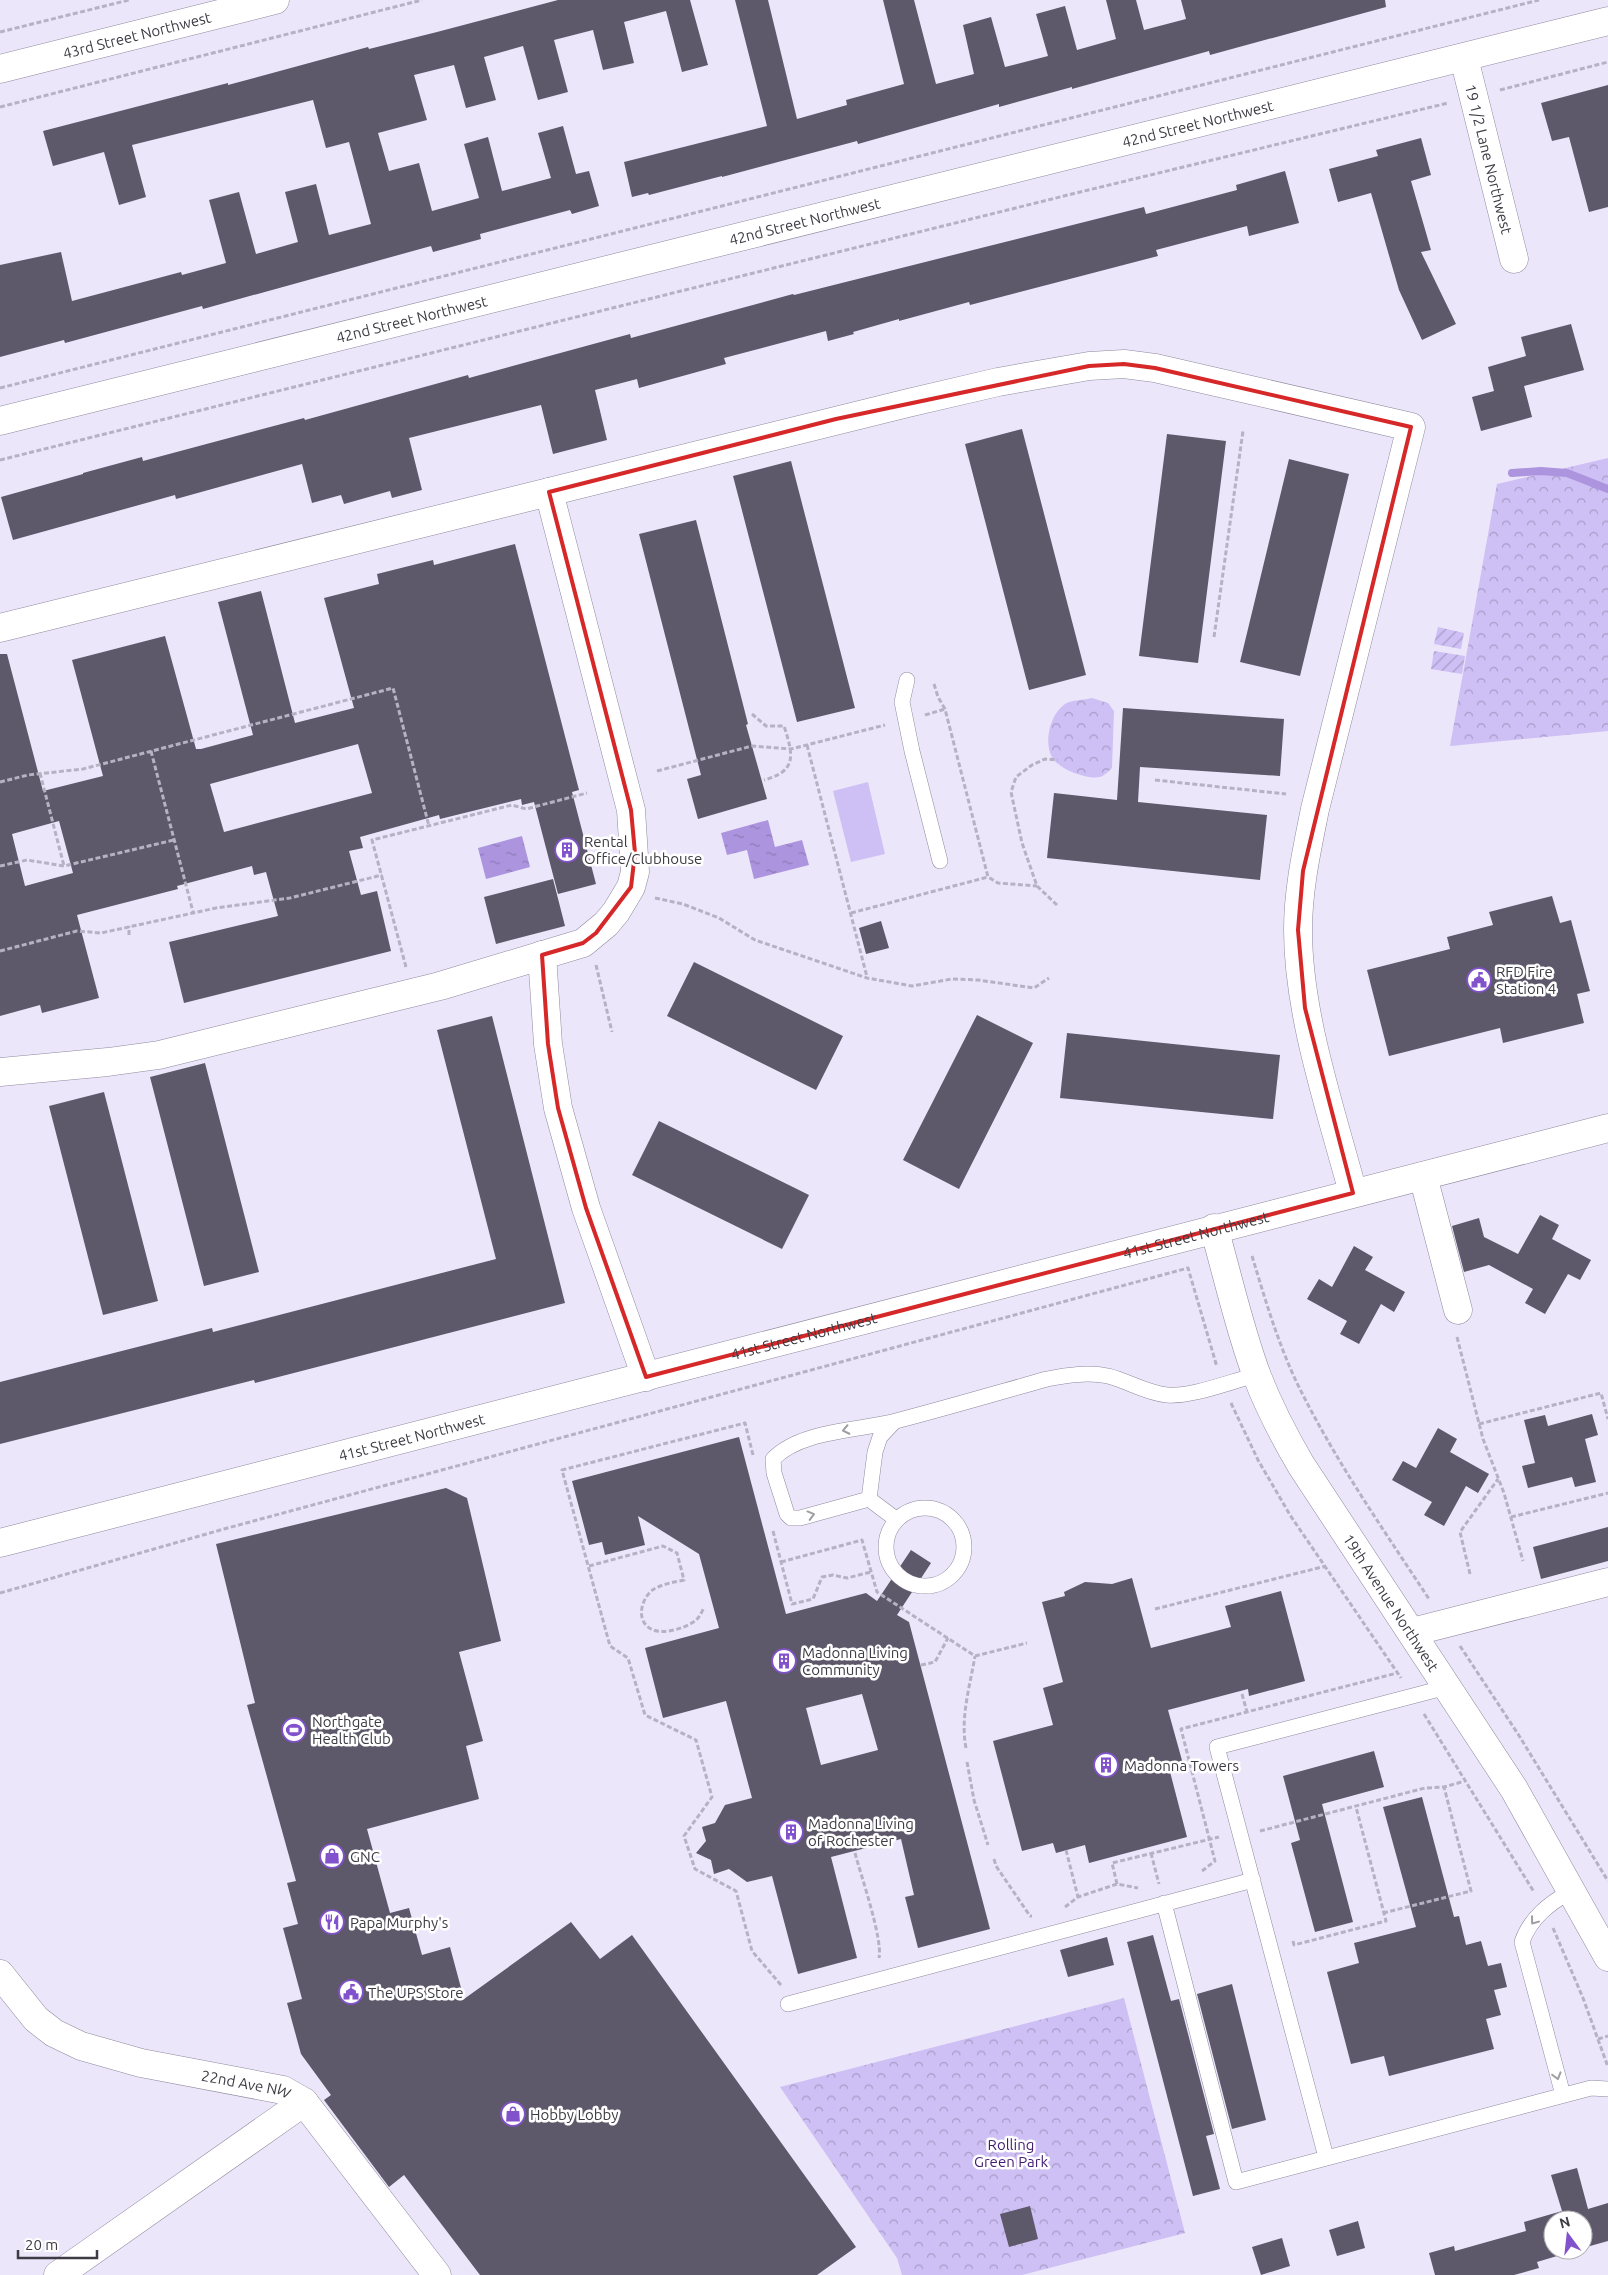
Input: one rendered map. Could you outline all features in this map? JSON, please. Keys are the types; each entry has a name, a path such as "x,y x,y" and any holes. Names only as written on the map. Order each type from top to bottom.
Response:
{"street":[{"name":"43rd Street Northwest","path":"0,69 275,0"},
{"name":"42nd Street Northwest","path":"0,421 1608,21"},
{"name":"19 1/2 Lane Northwest","path":"1464,58 1514,259"},
{"path":"0,628 854,415 998,382 1089,366 1124,364 1156,368 1412,426 1315,809 1302,870 1298,930 1305,1008 1353,1193"},
{"path":"0,1072 108,1062 159,1055 440,986 583,942 596,934 616,912 631,888 635,872 631,810 549,492"},
{"path":"542,955 548,1044 558,1108 586,1208 646,1377"},
{"name":"41st Street Northwest","path":"0,1543 646,1377 1214,1228 1608,1128"},
{"path":"1422,1176 1458,1310"},
{"name":"19th Avenue Northwest","path":"1214,1228 1243,1335 1257,1374 1276,1420 1300,1465 1514,1789 1608,1957"},
{"path":"1412,1632 1608,1582"},
{"name":"22nd Ave NW","path":"0,1974 36,2019 54,2033 81,2046 141,2063 283,2090 304,2102 437,2275"},
{"path":"58,2275 304,2102"}],"lane":[{"path":"907,680 902,702 940,861"},
{"path":"869,1499 800,1518 791,1518 787,1514 774,1473 773,1459 782,1450 796,1443 842,1431 894,1422 1047,1379 1069,1375 1110,1376 1152,1392 1168,1395 1190,1392 1257,1374"},
{"path":"869,1499 875,1452 880,1437 894,1422"},
{"path":"869,1499 897,1520"},
{"path":"927,1508 945,1513 954,1520 961,1532 964,1543 964,1553 956,1571 948,1578 928,1586 904,1580 896,1572 889,1560 886,1548 887,1538 897,1520 908,1512 927,1508"},
{"path":"1326,2157 1217,1747 1412,1694 1447,1687"},
{"path":"787,1997 1164,1904 1253,1880"},
{"path":"1563,2095 1522,1942 1525,1932 1543,1909 1571,1891"},
{"path":"1164,1904 1236,2182 1563,2095 1591,2088 1608,2089"}],"path":[{"path":"0,32 129,0"},
{"path":"0,107 422,0"},
{"path":"0,388 1540,0"},
{"path":"0,460 1076,192 1474,97 1608,62"},
{"path":"1214,637 1243,431"},
{"path":"934,684 945,710 988,877 998,883 1037,886"},
{"path":"0,782 40,773 83,768 393,688 429,826"},
{"path":"657,771 752,746 791,749 945,710"},
{"path":"752,714 766,726 784,726 791,749 791,760 786,770 777,776 764,780"},
{"path":"807,745 867,978"},
{"path":"151,751 194,912"},
{"path":"1057,905 1037,886 1022,843 1011,792 1016,777 1032,765 1044,759 1058,760"},
{"path":"40,773 64,866"},
{"path":"1155,780 1286,794"},
{"path":"406,968 372,840 512,805 526,809 587,793"},
{"path":"0,866 27,860 64,866 174,840"},
{"path":"0,951 77,931 101,933 194,912 290,898 382,875"},
{"path":"851,913 988,877"},
{"path":"649,897 683,904 719,918 755,940 867,978 912,986 952,979 978,980 1034,988 1049,978"},
{"path":"129,926 129,935"},
{"path":"594,958 612,1032"},
{"path":"1252,1254 1271,1318 1302,1394 1357,1489 1523,1743 1608,1881"},
{"path":"0,1592 1188,1268"},
{"path":"1458,1310 1451,1316 1479,1424 1499,1478 1523,1561"},
{"path":"1479,1424 1601,1393 1608,1419"},
{"path":"754,1460 745,1423 562,1470 610,1646 628,1658 645,1715 696,1740 712,1797 684,1836 695,1869 736,1891 752,1951 787,1997"},
{"path":"1470,1574 1460,1532 1499,1478"},
{"path":"1511,1517 1608,1492"},
{"path":"771,1525 792,1604 813,1598 822,1577 833,1575 847,1578 871,1572"},
{"path":"781,1562 862,1540 877,1592 975,1656 1027,1643"},
{"path":"589,1566 663,1546 677,1553 684,1580 656,1588 648,1594 643,1603 642,1613 645,1625 651,1629 663,1631 686,1626 696,1620 704,1608"},
{"path":"1155,1609 1326,1566 1412,1694 1518,1864 1543,1909 1571,1969 1608,2067"},
{"path":"922,1665 935,1662 948,1638"},
{"path":"966,1748 964,1735 965,1717 975,1656"},
{"path":"1193,1874 1202,1871 1215,1861 1181,1729 1397,1673"},
{"path":"1242,1694 1248,1712"},
{"path":"967,1762 974,1800 988,1845"},
{"path":"1262,1831 1426,1788 1444,1787 1465,1781"},
{"path":"1383,1913 1471,1891 1444,1787"},
{"path":"1291,1936 1294,1945 1386,1921 1356,1807"},
{"path":"1117,1884 1112,1863 1209,1838"},
{"path":"1066,1850 1078,1897"},
{"path":"1150,1853 1159,1884"},
{"path":"855,1854 880,1950 877,1965"},
{"path":"994,1859 996,1866 1030,1916 1039,1914"},
{"path":"1149,1886 1167,1881"},
{"path":"1057,1909 1066,1907 1078,1897 1117,1884 1140,1889"},
{"path":"1598,2039 1608,2036"}],"highlighted area":[{"path":"1124,364 1155,368 1411,427 1303,871 1298,930 1305,1008 1353,1193 646,1377 586,1208 558,1108 548,1044 542,955 583,943 596,933 631,887 635,853 631,810 549,492 836,419 1089,366"}],"green space":[{"path":"1608,458 1608,731 1450,746 1497,484"},
{"path":"1438,627 1464,633 1461,649 1434,644"},
{"path":"1434,651 1465,656 1462,674 1431,669"},
{"path":"1092,698 1108,703 1114,711 1112,768 1100,777 1088,777 1073,773 1060,766 1052,757 1048,743 1050,726 1057,711 1069,702"},
{"path":"868,782 885,854 851,862 833,791"},
{"name":"Rolling Green Park","path":"1124,1998 1185,2233 1022,2275 902,2275 897,2258 780,2087"}],"water":[{"path":"768,820 775,847 802,840 809,865 754,879 747,850 727,855 721,833"},
{"path":"522,836 530,867 486,879 478,848"}],"building":[{"path":"558,0 690,0 708,65 682,72 666,11 624,22 634,63 603,70 593,30 554,40 568,92 538,100 523,46 484,57 496,100 466,108 454,65 414,75 427,120 378,133 389,171 419,163 432,211 479,198 464,144 488,137 502,191 551,178 538,133 563,126 576,174 589,171 599,206 572,214 570,210 480,234 481,239 433,252 431,246 203,309 202,306 65,343 64,340 0,357 0,265 61,252 72,301 181,272 182,275 226,263 209,200 239,192 256,254 298,242 285,192 316,184 329,235 371,224 349,142 326,148 313,100 132,145 146,197 119,205 104,152 53,166 43,131"},
{"path":"735,0 768,0 797,119 847,105 846,100 904,84 883,0 914,0 936,84 974,74 963,25 991,17 1005,67 1048,56 1036,14 1065,6 1077,50 1116,39 1106,0 1136,0 1144,30 1186,19 1181,0 1385,0 1386,7 1210,55 1209,51 1072,89 1072,87 999,107 999,104 858,144 857,141 722,177 649,195 648,193 632,197 624,162 767,126"},
{"path":"1608,85 1608,207 1589,212 1569,137 1552,141 1541,103"},
{"path":"1421,138 1431,175 1411,181 1431,250 1421,252 1456,324 1422,340 1399,290 1371,193 1338,202 1329,169 1378,156 1376,150"},
{"path":"1285,171 1299,223 1249,236 1247,226 1156,250 1158,256 970,305 969,302 899,321 899,319 828,341 826,331 724,358 726,364 639,388 637,379 595,390 607,440 553,454 541,405 409,438 422,490 392,498 390,491 344,504 341,495 312,503 302,464 176,499 175,495 13,540 1,497 142,457 143,461 304,418 305,420 468,375 469,378 630,334 631,338 793,294 1144,207 1146,214 1237,190 1236,185"},
{"path":"1571,324 1584,370 1524,386 1532,417 1481,431 1472,397 1494,391 1488,367 1526,356 1521,337"},
{"path":"1022,429 1086,675 1029,690 965,444"},
{"path":"1167,434 1226,441 1198,663 1139,656"},
{"path":"1289,459 1349,474 1300,676 1240,662"},
{"path":"791,461 855,708 797,722 733,476"},
{"path":"696,520 748,724 746,725 767,799 698,819 687,779 701,775 639,534"},
{"path":"515,544 579,790 572,792 596,884 558,894 534,802 522,805 521,799 440,819 439,815 360,837 363,848 349,851 361,895 377,891 391,951 184,1003 169,942 278,916 266,872 254,875 252,866 177,886 178,889 77,915 99,998 42,1013 40,1005 0,1016 0,654 7,654 43,791 103,776 72,660 165,636 196,749 201,749 253,735 218,602 261,591 295,723 354,708 324,598 379,584 377,574 433,560 434,565","holes":["358,744 372,793 224,832 210,784","59,821 73,873 25,886 12,834"]},
{"path":"1123,708 1284,719 1280,776 1140,767 1138,802 1267,815 1260,880 1047,858 1054,793 1117,800"},
{"path":"553,879 565,926 496,944 484,897"},
{"name":"RFD Fire Station 4","path":"1552,896 1560,923 1571,920 1590,991 1577,994 1584,1023 1503,1043 1500,1028 1389,1056 1367,970 1450,949 1447,937 1493,925 1489,912"},
{"path":"881,921 889,948 866,954 859,928"},
{"path":"694,962 843,1036 816,1090 667,1016"},
{"path":"977,1015 1033,1043 959,1189 903,1160"},
{"path":"492,1016 565,1303 255,1383 254,1380 0,1444 0,1382 212,1328 213,1332 496,1259 437,1030"},
{"path":"1067,1033 1280,1055 1273,1119 1060,1098"},
{"path":"205,1063 259,1272 204,1286 150,1077"},
{"path":"104,1092 158,1301 103,1315 49,1106"},
{"path":"659,1121 809,1195 782,1249 632,1175"},
{"path":"1540,1215 1559,1225 1552,1239 1591,1260 1580,1280 1568,1274 1545,1314 1525,1303 1533,1289 1489,1265 1464,1272 1452,1226 1479,1218 1484,1237 1518,1254"},
{"path":"1354,1246 1373,1257 1365,1270 1405,1292 1394,1312 1381,1304 1359,1344 1340,1334 1347,1321 1307,1299 1319,1279 1332,1287"},
{"path":"1592,1414 1598,1435 1585,1439 1596,1482 1575,1487 1572,1477 1528,1488 1522,1466 1535,1463 1524,1420 1545,1415 1548,1426"},
{"path":"1438,1428 1457,1439 1450,1452 1489,1474 1478,1493 1466,1486 1444,1526 1424,1515 1432,1502 1392,1480 1403,1461 1416,1468"},
{"name":"Madonna Living Community","path":"739,1437 786,1614 866,1593 877,1601 911,1550 931,1563 897,1615 909,1622 990,1929 918,1948 905,1897 914,1895 901,1839 831,1857 857,1958 798,1974 772,1876 747,1882 729,1869 714,1874 711,1860 696,1853 706,1841 702,1827 715,1823 725,1805 752,1798 726,1701 663,1718 645,1648 719,1628 699,1554 638,1516 645,1545 605,1555 602,1542 589,1545 572,1481","holes":["862,1694 878,1750 821,1765 806,1708"]},
{"path":"446,1488 467,1498 501,1641 459,1652 483,1741 466,1746 479,1799 367,1829 390,1913 409,1908 422,1955 450,1947 464,1999 571,1922 600,1959 632,1935 856,2247 817,2275 480,2275 404,2175 389,2187 324,2100 331,2095 301,2054 287,2003 302,1999 283,1928 298,1924 287,1883 296,1881 247,1705 255,1703 216,1544"},
{"path":"1608,1527 1608,1561 1541,1579 1533,1547"},
{"path":"1132,1578 1151,1648 1231,1627 1225,1606 1281,1591 1305,1681 1249,1696 1248,1689 1168,1710 1183,1764 1169,1768 1187,1837 1089,1863 1085,1845 1056,1853 1053,1843 1022,1851 993,1741 1053,1725 1043,1688 1063,1682 1042,1602 1065,1596 1064,1592 1085,1582 1112,1584"},
{"path":"1374,1751 1384,1787 1322,1804 1353,1922 1315,1932 1291,1843 1300,1840 1283,1776"},
{"path":"1422,1797 1454,1917 1459,1916 1466,1945 1481,1941 1488,1966 1501,1963 1507,1987 1494,1990 1501,2015 1486,2019 1494,2049 1389,2076 1384,2056 1351,2064 1327,1972 1359,1963 1354,1943 1416,1927 1383,1807"},
{"path":"1153,1935 1171,2001 1179,1999 1214,2134 1206,2136 1220,2189 1193,2196 1127,1942"},
{"path":"1107,1937 1114,1965 1068,1977 1060,1950"},
{"path":"1232,1984 1266,2120 1232,2129 1197,1994"},
{"path":"1577,2168 1588,2209 1608,2203 1608,2241 1593,2245 1593,2210 1562,2210 1551,2175"},
{"path":"1030,2206 1038,2239 1009,2247 1000,2214"},
{"path":"1543,2216 1544,2260 1537,2262 1539,2268 1514,2275 1435,2275 1429,2253 1454,2246 1455,2251 1526,2231 1524,2222"},
{"path":"1358,2221 1365,2248 1337,2256 1329,2230"},
{"path":"1282,2238 1290,2266 1261,2275 1252,2247"}],"waterway":[{"path":"1512,473 1541,471 1567,473 1608,489"}],"place":[{"name":"Rental Office/Clubhouse","path":"567,850"},
{"name":"RFD Fire Station 4","path":"1479,980"},
{"name":"Madonna Living Community","path":"784,1661"},
{"name":"Northgate Health Club","path":"294,1730"},
{"name":"Madonna Towers","path":"1106,1765"},
{"name":"Madonna Living of Rochester","path":"791,1832"},
{"name":"GNC","path":"332,1856"},
{"name":"Papa Murphy's","path":"332,1922"},
{"name":"The UPS Store","path":"351,1992"},
{"name":"Hobby Lobby","path":"513,2114"}]}
